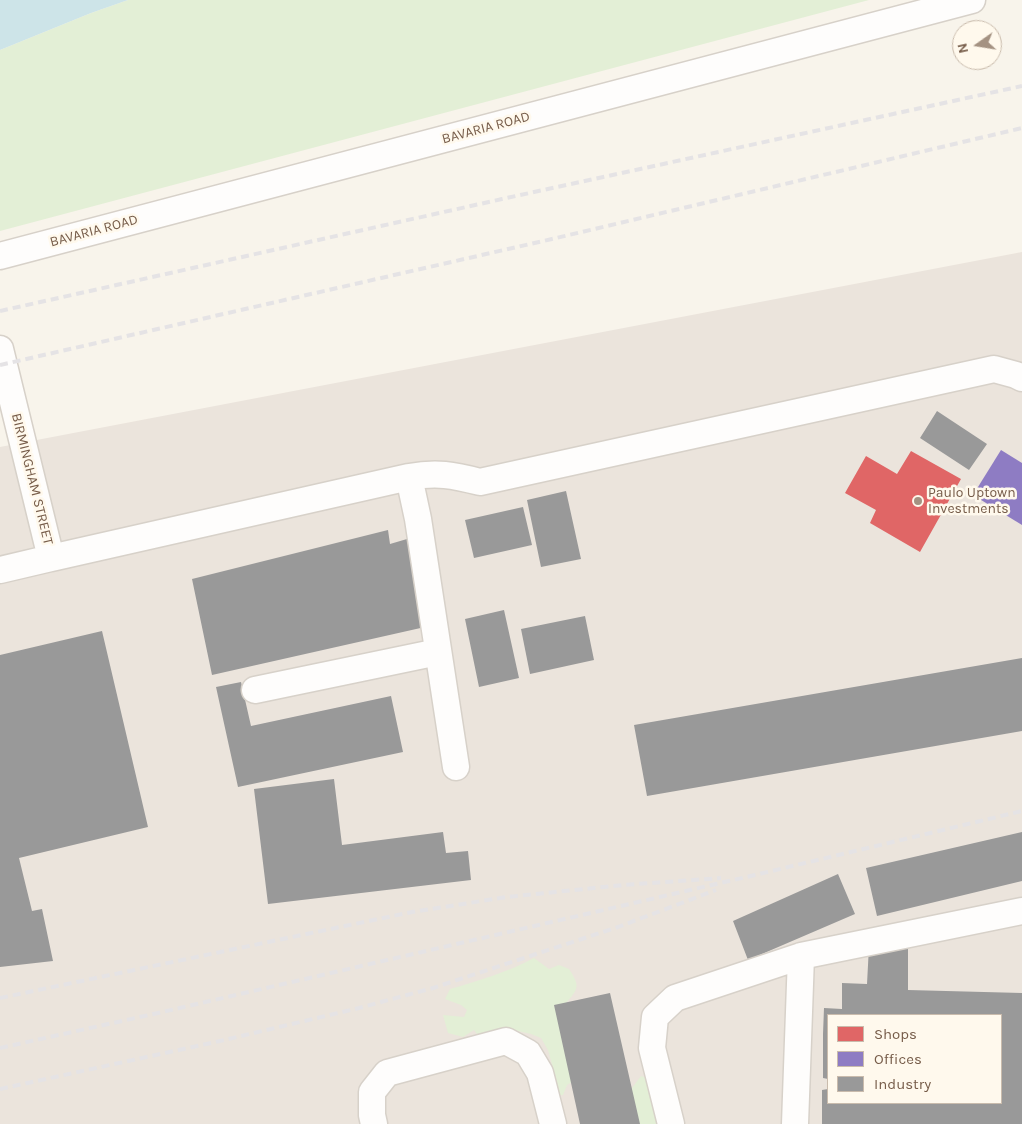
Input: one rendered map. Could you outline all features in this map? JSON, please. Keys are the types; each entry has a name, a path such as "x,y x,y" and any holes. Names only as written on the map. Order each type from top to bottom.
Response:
{"street":[{"name":"BAVARIA ROAD","path":"0,256 972,0"},
{"name":"BIRMINGHAM STREET","path":"0,349 51,558 0,570"},
{"path":"51,558 425,474 441,474 480,482 994,369 1022,378"},
{"path":"409,478 418,519 456,767"},
{"path":"255,690 438,652"},
{"path":"670,1124 652,1048 655,1017 675,998 801,956 1022,911"},
{"path":"795,1124 801,956"},
{"path":"374,1124 372,1092 387,1073 506,1041 528,1053 540,1074 553,1124"}],"shaded area":[{"path":"1022,252 1022,1124 0,1124 0,447"}],"green space":[{"path":"128,0 869,0 0,231 0,50"},
{"path":"534,958 549,969 559,965 569,969 576,983 574,994 566,1003 575,1080 567,1085 563,1095 553,1096 548,1076 553,1068 548,1050 541,1038 508,1027 507,1037 480,1038 474,1030 463,1037 448,1033 443,1015 464,1017 467,1010 461,1005 445,999 450,989 503,972"},
{"path":"641,1076 654,1080 673,1106 681,1108 685,1124 616,1124 632,1088"}],"water":[{"path":"0,0 128,0 0,50"}],"building: Shops":[{"path":"911,451 961,479 920,552 870,523 876,510 845,493 866,456 897,474"}],"building: Offices":[{"path":"1001,450 1022,463 1022,525 973,495"}],"building: Industry":[{"path":"937,411 987,444 969,470 920,438"},
{"path":"566,491 581,559 541,567 527,500"},
{"path":"523,507 532,545 474,558 465,520"},
{"path":"388,530 390,544 407,539 425,627 212,675 192,579"},
{"path":"504,610 519,678 479,687 465,619"},
{"path":"585,616 594,660 530,674 521,629"},
{"path":"102,631 148,827 19,858 32,911 42,909 53,961 0,967 0,655"},
{"path":"1022,658 1022,731 647,796 634,725"},
{"path":"241,682 251,726 391,696 403,752 238,787 216,687"},
{"path":"334,779 342,845 443,832 446,853 468,851 471,880 268,904 254,789"},
{"path":"1022,832 1022,881 877,916 866,868"},
{"path":"838,874 855,914 748,960 733,921"},
{"path":"869,946 908,948 908,990 1022,993 1022,1124 822,1124 822,1090 827,1089 827,1104 1002,1104 1002,1014 827,1014 827,1079 823,1078 824,1008 842,1009 842,983 867,984"},
{"path":"610,993 640,1124 580,1124 554,1005"}],"railway":[{"path":"0,311 1022,86"},
{"path":"0,365 552,239 1022,128"},
{"path":"0,1048 755,875 1022,811"},
{"path":"0,998 412,912 507,897 623,885 721,878"},
{"path":"0,1089 220,1041 359,1008 433,988 618,927 716,890"}],"place":[{"name":"Paulo Uptown Investments","path":"918,501"}]}
